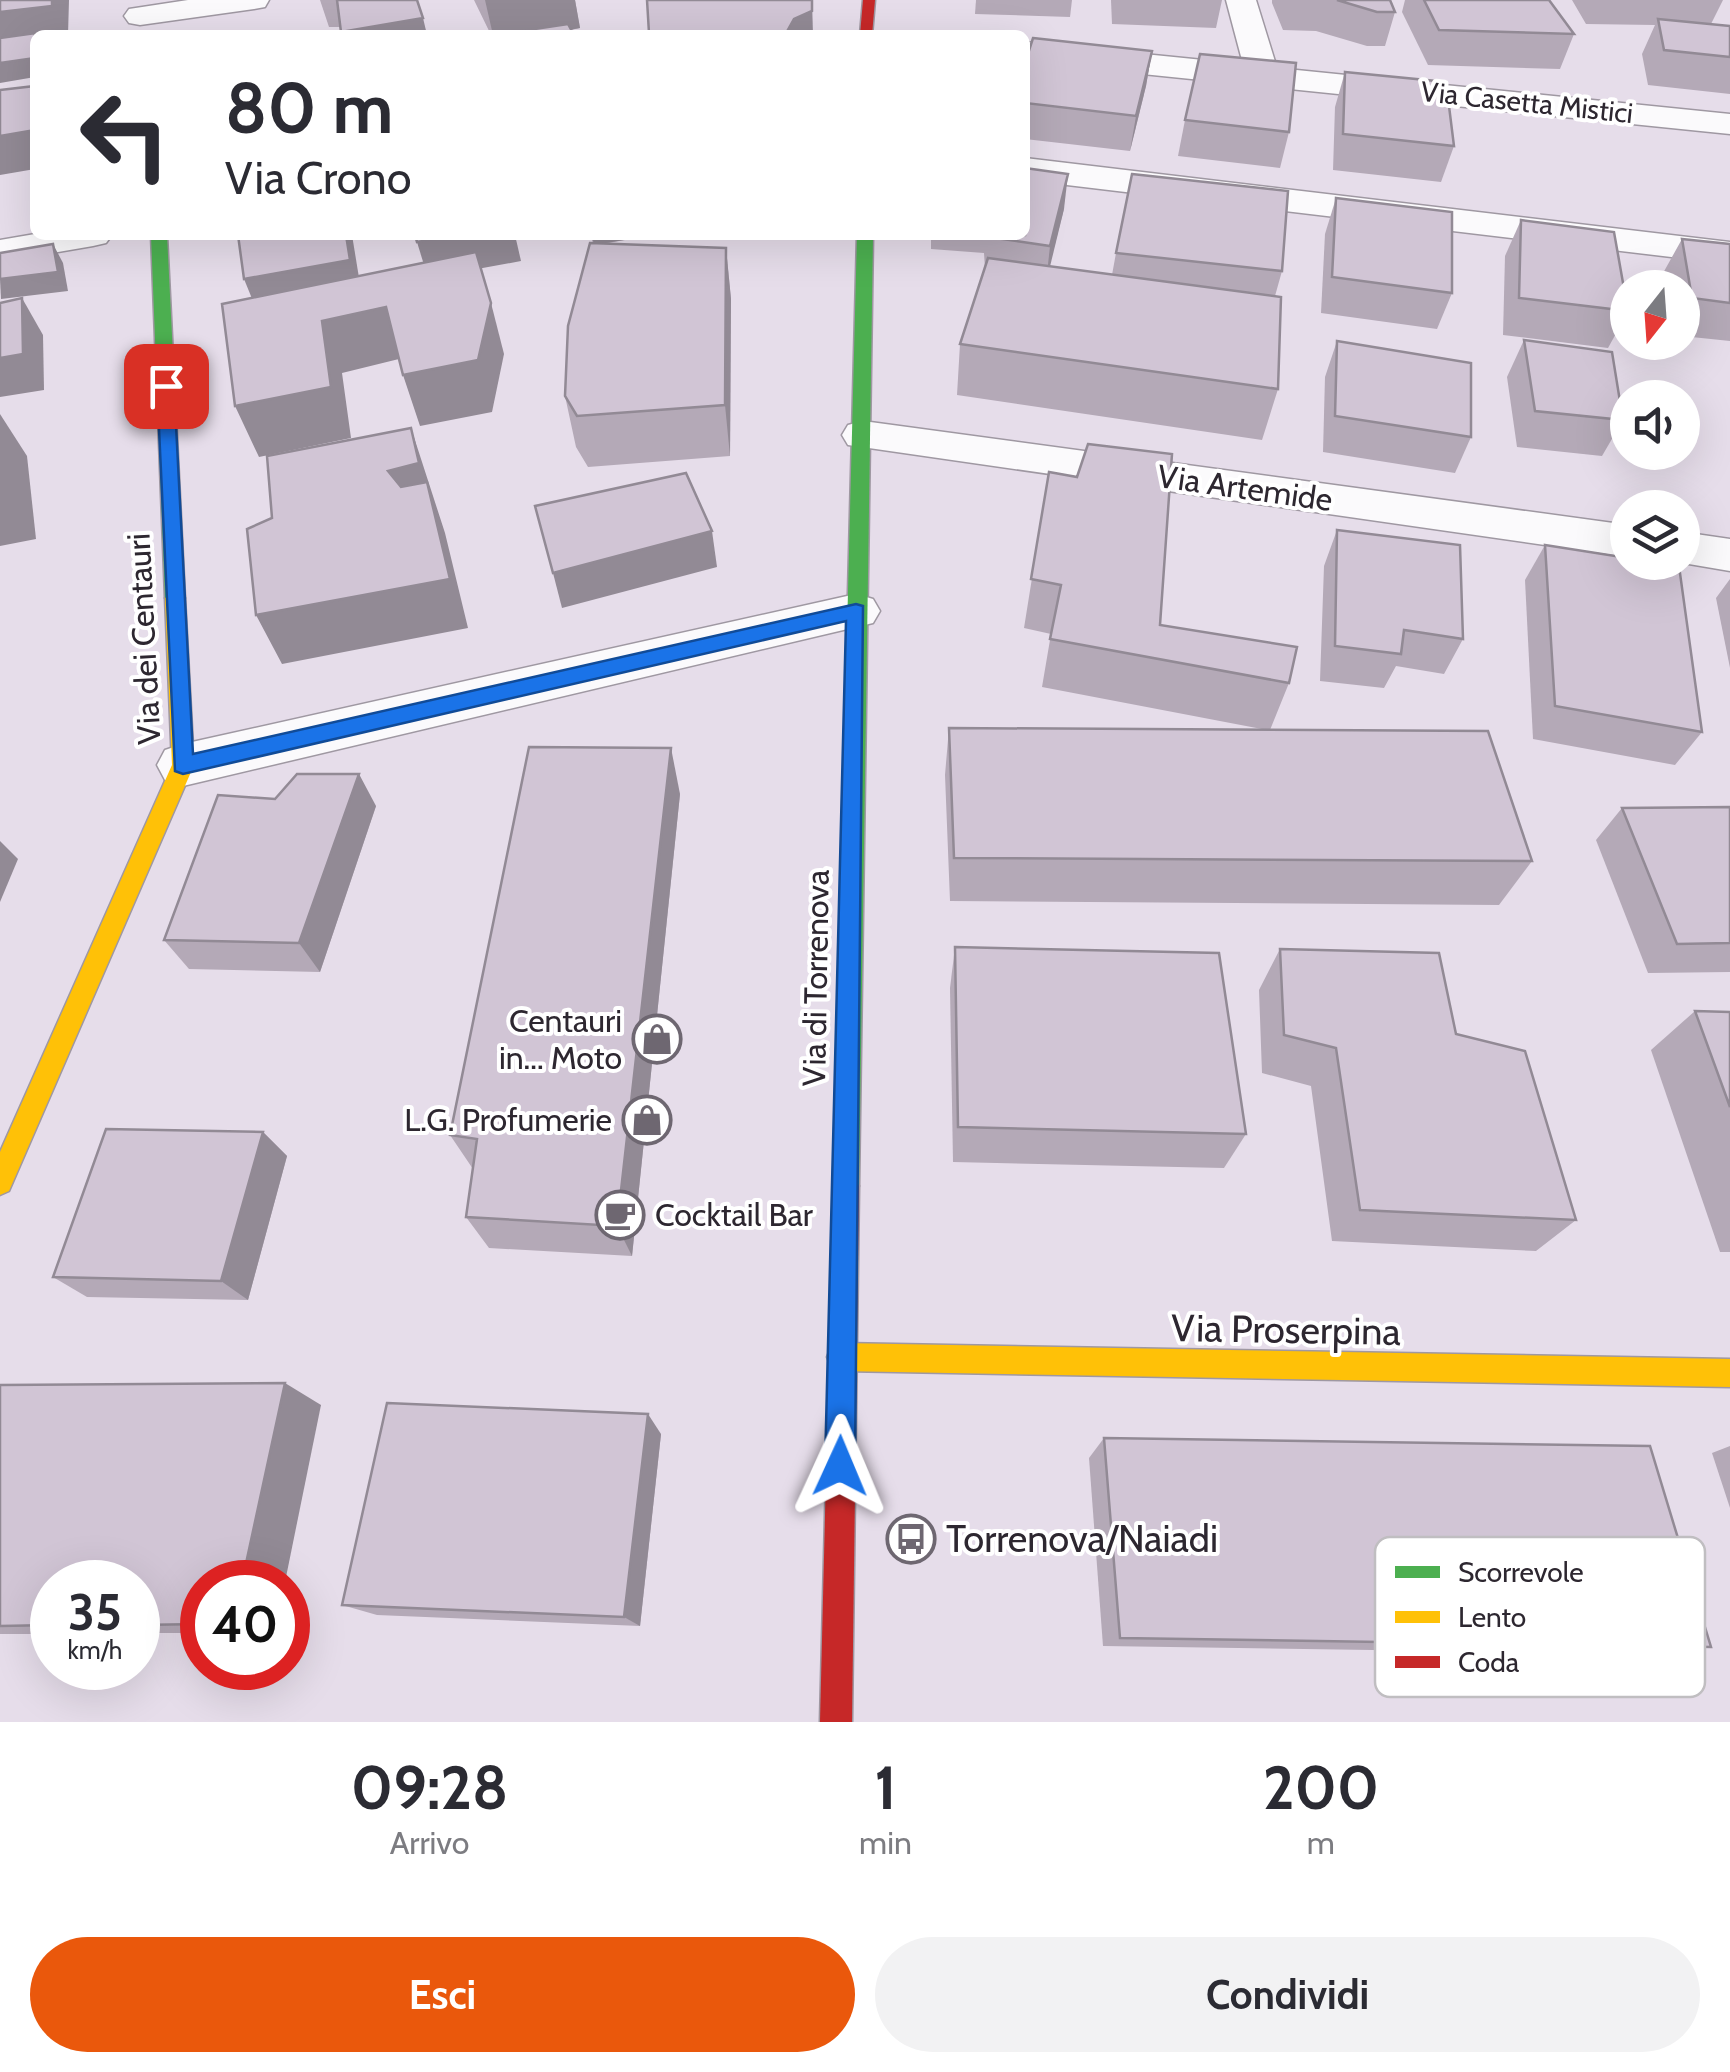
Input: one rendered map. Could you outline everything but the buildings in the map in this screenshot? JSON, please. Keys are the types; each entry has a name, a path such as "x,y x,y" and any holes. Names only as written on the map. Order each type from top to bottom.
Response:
{"street":[{"path":"140,16 254,0"},
{"path":"866,30 868,0"},
{"path":"1241,0 1262,73"},
{"name":"Via Casetta Mistici","path":"1030,52 1262,73 1730,124"},
{"path":"1030,169 1730,253"},
{"path":"0,251 64,240"},
{"name":"Via dei Centauri","path":"0,1182 183,765 159,240"},
{"name":"Via di Torrenova","path":"836,1722 865,240"},
{"name":"Via Artemide","path":"863,434 1610,538"},
{"path":"1700,551 1730,555"},
{"path":"183,765 856,612"},
{"name":"Via Proserpina","path":"841,1357 1730,1373"}],"traffic: fast":[{"path":"159,240 175,598"},
{"path":"846,1186 865,240"}],"traffic: slow":[{"path":"0,1182 183,765 175,598"},
{"path":"841,1357 1730,1373"}],"traffic: jam":[{"path":"866,30 869,0"},
{"path":"836,1722 846,1186"}],"place":[{"name":"Centauri in... Moto","path":"657,1039"},
{"name":"L.G. Profumerie","path":"647,1120"},
{"name":"Cocktail Bar","path":"620,1215"},
{"name":"Torrenova/Naiadi","path":"911,1539"}],"route":[{"path":"166,386 183,765 856,612 840,1466"}]}
